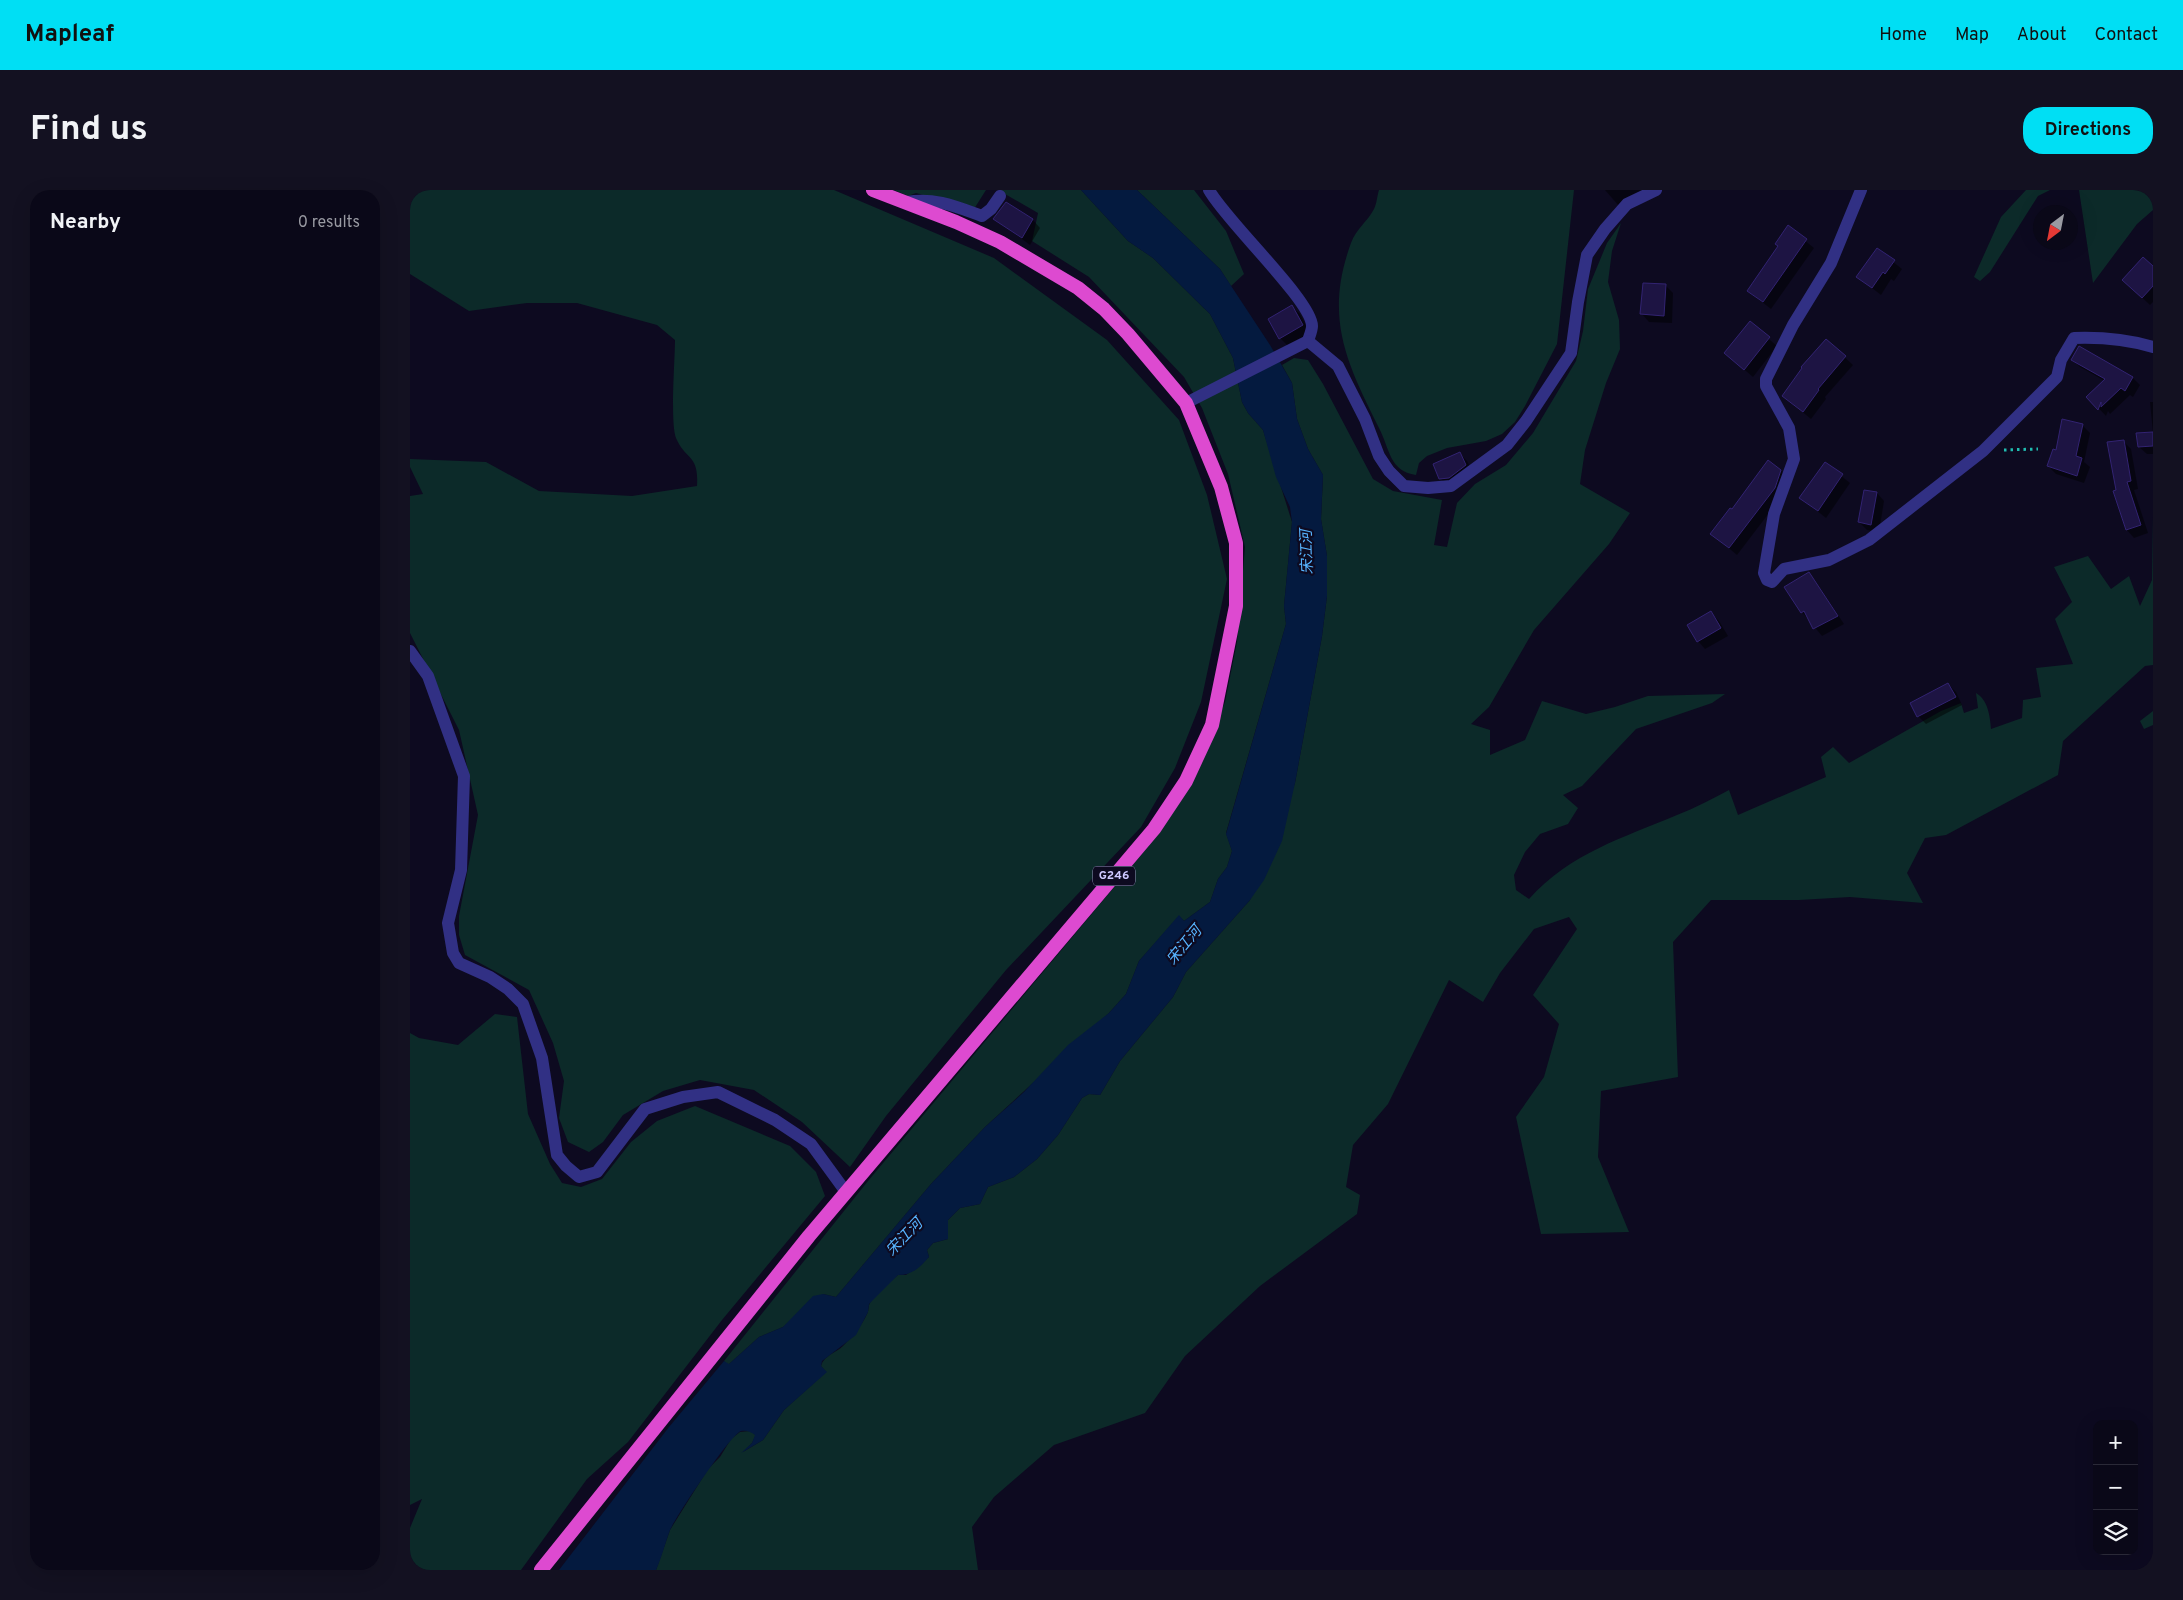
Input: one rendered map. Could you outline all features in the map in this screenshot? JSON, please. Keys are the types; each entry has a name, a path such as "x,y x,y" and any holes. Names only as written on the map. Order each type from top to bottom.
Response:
{"highway":[{"name":"G246","path":"540,1570 846,1192 1154,829 1186,781 1212,725 1236,606 1236,543 1221,487 1186,404 1128,334 1104,309 1078,288 1000,242 874,190"}],"street":[{"path":"1186,404 1308,341 1312,326 1305,310 1259,251 1227,218 1209,190"},
{"path":"1308,341 1338,366 1388,471 1404,486 1428,488 1451,486 1507,445 1536,407 1571,353 1587,254 1627,204 1656,190"},
{"path":"1861,190 1831,263 1794,325 1766,379 1766,386 1789,428 1794,460 1774,514 1764,573 1767,580 1772,582 1784,569 1829,560 1869,540 1983,451 2057,377 2061,360 2074,338 2105,337 2134,341 2153,347"},
{"path":"907,202 923,199 982,216 991,209 1000,196"},
{"path":"410,651 428,676 464,776 461,870 448,924 453,953 459,963 490,977 508,989 523,1004 542,1058 557,1155 579,1177 597,1172 645,1109 683,1097 718,1092 775,1120 810,1144 846,1192"}],"path":[{"path":"1983,451 2038,448"}],"green space":[{"path":"410,190 834,190 994,258 1107,340 1179,420 1207,495 1227,579 1201,702 1175,768 1141,827 1006,970 886,1116 850,1167 802,1122 754,1090 700,1080 663,1091 623,1115 603,1142 589,1152 568,1142 559,1118 564,1081 553,1043 529,990 465,955 459,935 459,916 478,815 459,730 410,633 410,496 423,494 410,467 410,459 486,462 539,491 632,496 697,486 697,476 694,463 680,445 674,430 675,340 657,325 577,303 527,303 469,311 410,274"},
{"path":"894,190 986,190 974,209 916,193 908,196"},
{"path":"998,190 1081,190 1128,241 1153,258 1210,314 1233,358 1242,402 1248,413 1263,430 1292,522 1284,606 1286,624 1226,833 1232,851 1227,867 1218,879 1210,902 1184,921 1179,916 1139,961 1126,994 1109,1013 985,1127 931,1184 836,1297 823,1294 783,1327 759,1337 728,1365 724,1361 868,1181 1147,848 1175,808 1198,768 1225,702 1237,642 1245,547 1228,474 1202,408 1184,377 1089,277 1032,241 1038,213"},
{"path":"1137,190 1194,190 1226,231 1244,274 1231,286 1220,269"},
{"path":"1379,190 1574,190 1557,344 1525,406 1515,422 1502,434 1486,441 1447,448 1427,456 1419,463 1416,475 1400,469 1392,458 1357,382 1342,338 1339,317 1339,294 1343,269 1351,243 1374,209"},
{"path":"2026,190 2050,190 2038,196 1990,272 1980,281 1974,277 2001,217"},
{"path":"2079,190 2153,190 2153,210 2137,224 2093,283"},
{"path":"1621,223 1612,251 1608,282 1619,320 1620,349 1606,383 1585,450 1580,484 1630,513 1609,544 1534,630 1489,707 1471,724 1490,730 1490,755 1525,740 1542,701 1586,714 1648,696 1725,694 1712,703 1636,729 1582,786 1563,795 1578,808 1568,824 1540,834 1525,852 1514,875 1516,890 1529,899 1562,870 1598,848 1690,809 1729,790 1738,815 1826,777 1821,757 1833,747 1849,763 1941,711 1961,703 1964,713 1978,708 1976,693 1986,704 1991,729 2022,718 2023,700 2041,697 2036,668 2073,664 2055,619 2072,602 2054,567 2088,556 2111,589 2129,576 2140,606 2152,580 2153,517 2153,665 2145,666 2063,741 2058,775 1946,835 1925,838 1907,873 1923,903 1850,897 1799,900 1711,900 1673,942 1678,1077 1601,1091 1598,1157 1629,1232 1541,1234 1516,1117 1544,1077 1559,1024 1533,995 1577,929 1569,917 1534,929 1500,973 1483,1002 1449,980 1388,1104 1353,1145 1346,1187 1360,1195 1357,1214 1260,1286 1185,1356 1145,1413 1054,1445 994,1497 972,1527 978,1570 656,1570 670,1530 708,1469 720,1457 731,1439 740,1432 750,1431 756,1435 752,1443 743,1452 763,1440 784,1410 826,1372 821,1366 823,1362 843,1346 857,1331 868,1313 870,1303 883,1288 898,1275 906,1275 929,1257 927,1250 933,1243 948,1239 948,1220 960,1208 980,1204 988,1187 1014,1177 1037,1159 1058,1135 1082,1098 1089,1094 1100,1095 1120,1061 1173,997 1186,972 1250,900 1295,783 1322,636 1327,596 1327,556 1321,519 1323,475 1308,449 1297,419 1292,383 1282,365 1294,358 1308,360 1323,384 1373,479 1393,491 1442,500 1434,545 1447,547 1457,503 1475,484 1506,465 1533,433 1576,361 1583,331 1588,289 1607,243"},
{"path":"2153,711 2153,725 2144,729 2140,721"},
{"path":"495,1014 517,1017 528,1114 550,1164 562,1183 581,1187 602,1179 631,1142 657,1121 695,1106 790,1146 816,1172 825,1196 722,1320 628,1442 587,1479 521,1570 410,1570 410,1528 422,1499 410,1505 410,1033 419,1038 458,1045"}],"water":[{"name":"宋江河","path":"1081,190 1137,190 1220,269 1270,345 1292,383 1297,419 1308,449 1323,475 1321,519 1327,556 1327,596 1322,636 1295,783 1282,841 1264,880 1250,900 1186,972 1173,997 1120,1061 1100,1095 1089,1094 1082,1098 1058,1135 1037,1159 1014,1177 988,1187 980,1204 960,1208 948,1220 948,1239 933,1243 927,1250 929,1257 916,1270 898,1275 869,1304 868,1312 856,1335 822,1361 821,1366 827,1372 784,1410 763,1440 741,1453 752,1443 755,1435 741,1431 726,1446 704,1476 670,1530 656,1570 559,1570 669,1427 724,1361 729,1364 759,1337 783,1327 813,1296 823,1294 836,1297 931,1184 985,1127 1024,1092 1068,1045 1109,1013 1126,994 1139,961 1179,915 1184,921 1210,902 1218,879 1227,867 1232,851 1226,834 1286,624 1284,606 1292,522 1290,507 1276,477 1263,430 1248,413 1242,402 1233,358 1210,314 1153,258 1128,241"}],"building":[{"path":"1006,202 1033,219 1022,238 993,219"},
{"path":"1788,225 1807,239 1763,302 1747,291 1778,246 1775,244"},
{"path":"1877,248 1895,260 1885,274 1883,272 1872,288 1856,277"},
{"path":"2143,257 2153,266 2153,286 2142,298 2122,280"},
{"path":"1643,283 1666,284 1664,316 1640,314"},
{"path":"1292,305 1303,325 1279,339 1268,319"},
{"path":"1750,321 1770,337 1744,370 1724,353"},
{"path":"1826,339 1846,356 1818,389 1803,412 1782,396 1801,367"},
{"path":"2079,346 2133,377 2125,391 2121,388 2101,407 2101,402 2098,410 2086,397 2105,379 2071,360"},
{"path":"2062,419 2083,424 2076,456 2082,458 2077,476 2047,466 2053,449 2056,450"},
{"path":"2153,432 2153,446 2138,447 2136,433"},
{"path":"2124,440 2131,481 2127,482 2141,525 2126,530 2113,491 2116,490 2107,442"},
{"path":"1460,452 1466,465 1449,478 1439,479 1433,464"},
{"path":"1768,460 1781,470 1775,488 1729,548 1710,534 1730,508 1732,509"},
{"path":"1825,462 1843,474 1818,511 1799,498"},
{"path":"1864,490 1877,492 1871,525 1858,522"},
{"path":"1809,572 1838,616 1813,629 1804,611 1801,613 1784,587"},
{"path":"1711,611 1721,628 1697,642 1687,625"},
{"path":"1948,683 1956,697 1917,717 1910,703"}]}
